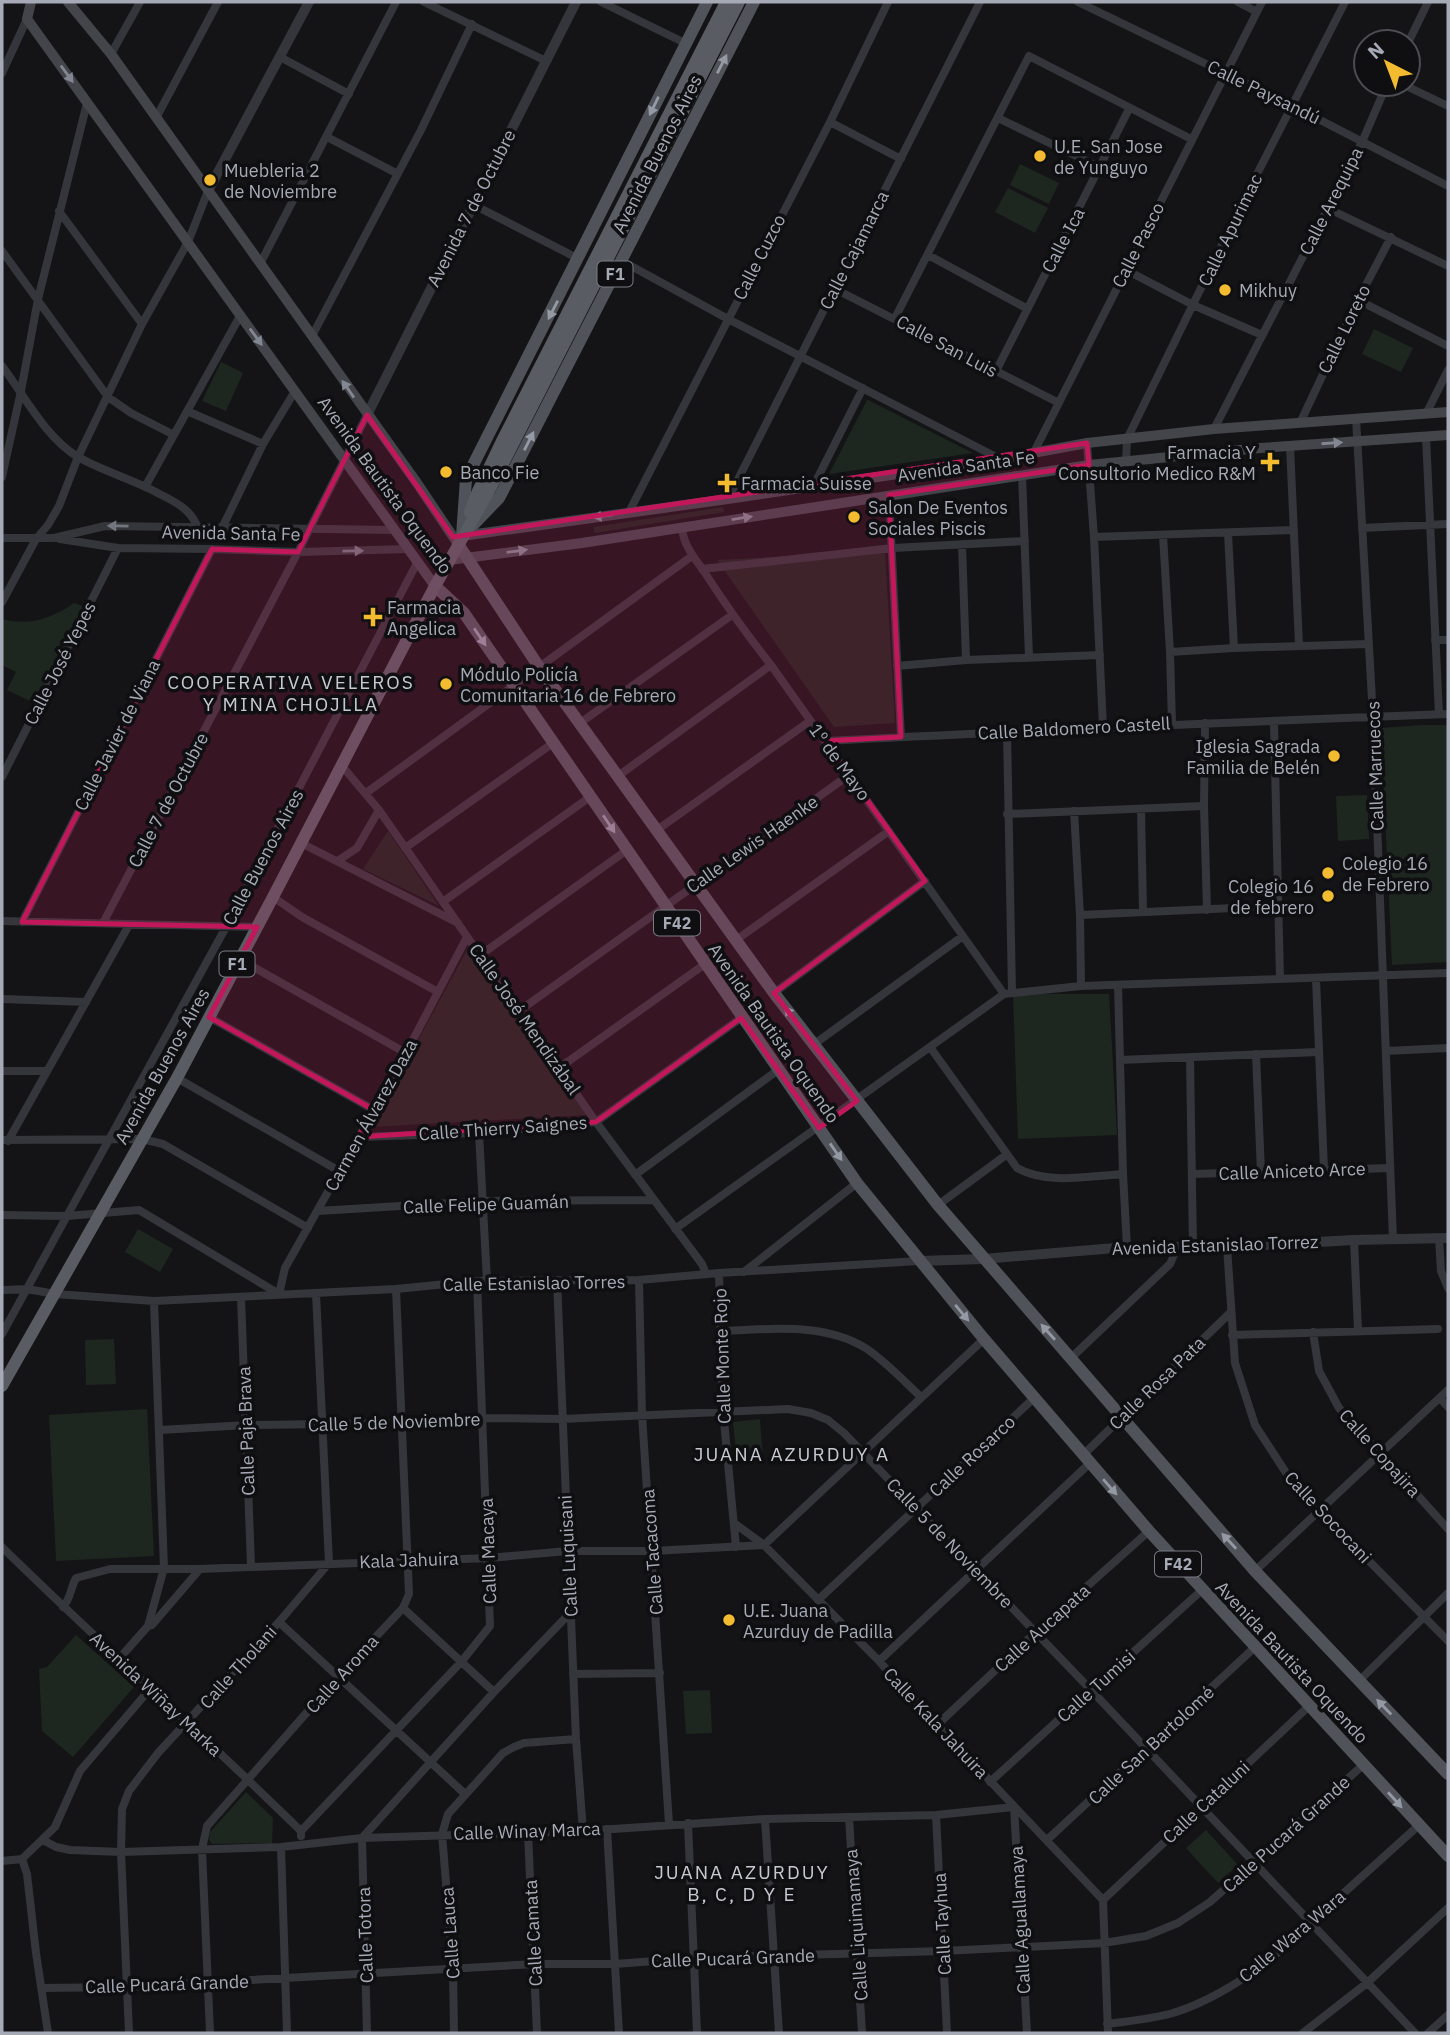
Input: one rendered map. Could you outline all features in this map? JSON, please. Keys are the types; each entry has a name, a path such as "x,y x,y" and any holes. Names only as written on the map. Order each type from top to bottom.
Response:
{"highway":[{"name":"Avenida Buenos Aires","path":"460,540 489,467 726,2"},
{"name":"Avenida Buenos Aires","path":"2,1386 177,1078 274,897 435,586 494,482 739,2"}],"main road":[{"path":"27,19 31,2"},
{"name":"Avenida Bautista Oquendo","path":"68,2 111,54 367,415 460,540 466,557 538,667 774,993 937,1205 1255,1570 1448,1774"},
{"name":"Avenida Buenos Aires","path":"460,540 466,479 707,2"},
{"name":"Avenida Buenos Aires","path":"460,540 499,498 754,2"},
{"name":"Avenida Bautista Oquendo","path":"27,19 435,586 464,612 857,1183 984,1339 1149,1531 1448,1856"},
{"name":"Avenida Santa Fe","path":"460,540 629,512 1000,459 1087,443 1214,429 1448,412"},
{"name":"Avenida Santa Fe","path":"449,560 1088,465 1290,446 1448,435"}],"street":[{"path":"111,54 140,2"},
{"path":"156,118 218,2"},
{"path":"2,602 36,539 59,506 78,457 142,324 188,242 208,191 309,2"},
{"path":"260,264 396,2"},
{"path":"424,2 546,61"},
{"name":"Avenida 7 de Octubre","path":"367,415 576,2"},
{"path":"601,2 685,43"},
{"name":"Calle Cuzco","path":"629,512 830,122 888,2"},
{"name":"Calle Cajamarca","path":"728,499 980,2"},
{"name":"Calle Paysandú","path":"1078,2 1293,106 1448,186"},
{"path":"1238,2 1257,12"},
{"name":"Calle Pasco","path":"1034,452 1262,2"},
{"name":"Calle Apurimac","path":"1126,461 1127,439 1345,2"},
{"path":"1416,28 1429,2"},
{"path":"2,73 27,19"},
{"path":"312,336 398,174 472,24"},
{"path":"895,318 1029,56 1191,139"},
{"path":"280,57 349,94"},
{"path":"1422,94 1448,106"},
{"name":"Calle Arequipa","path":"1214,429 1362,142 1382,98"},
{"path":"2,477 58,211 87,103"},
{"name":"Calle Ica","path":"996,371 1129,109"},
{"path":"998,118 1101,168"},
{"path":"830,122 901,159"},
{"path":"327,137 398,174"},
{"path":"472,204 579,259"},
{"path":"1327,208 1448,266"},
{"path":"58,211 142,324"},
{"name":"Calle Loreto","path":"1300,423 1391,237"},
{"path":"2,251 108,397 131,413 174,435"},
{"path":"928,255 1026,308"},
{"path":"621,261 727,319 1000,459"},
{"path":"1126,270 1193,305 1262,335"},
{"name":"Calle San Luis","path":"835,289 1059,403"},
{"path":"1358,300 1448,346"},
{"path":"145,487 240,316"},
{"path":"2,366 59,442 78,457 186,509 197,526"},
{"path":"1426,414 1448,370"},
{"path":"814,485 863,388"},
{"path":"222,528 263,444 295,391"},
{"path":"187,411 263,444"},
{"name":"Calle 7 de Octubre","path":"103,923 367,415"},
{"name":"Calle Marruecos","path":"1356,418 1373,717 1392,1240"},
{"path":"1426,437 1435,640 1444,714"},
{"path":"1087,443 1103,727"},
{"path":"1290,446 1299,645"},
{"path":"1022,475 1029,657"},
{"path":"889,495 901,737"},
{"path":"1362,528 1448,524"},
{"name":"Avenida Santa Fe","path":"2,538 54,538 105,526 395,530"},
{"name":"1º de Mayo","path":"682,527 685,543 692,556 732,615 771,665 963,936 1008,993"},
{"path":"1094,537 1294,530"},
{"path":"1228,533 1234,648"},
{"path":"1163,535 1172,724"},
{"name":"Avenida Santa Fe","path":"54,538 118,548 298,552 409,549"},
{"path":"702,569 893,548 1025,541"},
{"path":"962,545 966,660"},
{"name":"Calle José Yepes","path":"2,777 118,548"},
{"name":"Calle Javier de Viana","path":"22,922 212,548"},
{"path":"366,793 692,556"},
{"name":"Calle Buenos Aires","path":"2,1334 226,927 418,561"},
{"path":"580,723 732,615"},
{"path":"1435,640 1448,639"},
{"path":"1170,652 1368,644"},
{"path":"897,666 966,660 1100,656"},
{"path":"618,776 771,665"},
{"name":"Calle Baldomero Castell","path":"825,741 1444,714"},
{"path":"657,830 810,721"},
{"path":"1274,722 1280,979"},
{"path":"1205,723 1207,909"},
{"path":"1007,731 1008,993"},
{"path":"405,848 553,743"},
{"name":"Calle José Mendizábal","path":"342,766 379,810 596,1122 702,1264 706,1274"},
{"name":"Calle Lewis Haenke","path":"519,1011 849,775"},
{"path":"444,901 590,797"},
{"path":"1007,814 1204,806"},
{"path":"1141,809 1143,912"},
{"path":"339,860 357,848 379,810"},
{"path":"1074,811 1081,986"},
{"path":"736,940 889,831"},
{"path":"301,843 339,860 458,923"},
{"path":"479,956 626,850"},
{"path":"774,993 925,881"},
{"path":"274,897 302,917 438,992"},
{"path":"1080,915 1278,906"},
{"path":"2,921 257,927"},
{"path":"5,1141 129,925"},
{"path":"813,1045 963,936"},
{"name":"Carmen Álvarez Daza","path":"279,1294 285,1268 406,1054 467,937"},
{"path":"239,959 406,1054"},
{"path":"559,1068 705,964"},
{"path":"674,1229 1008,993 1081,986 1448,973"},
{"path":"1316,979 1325,1169"},
{"path":"1118,985 1127,1247"},
{"path":"2,999 86,1002"},
{"path":"209,1017 374,1110"},
{"name":"Calle Thierry Saignes","path":"358,1137 479,1133 596,1122 741,1018"},
{"path":"930,1047 1017,1168 1035,1176 1123,1174"},
{"path":"1386,1051 1448,1048"},
{"path":"1120,1060 1318,1052"},
{"path":"1256,1054 1261,1172"},
{"path":"1190,1058 1193,1248"},
{"path":"635,1175 778,1070"},
{"path":"2,1071 46,1072"},
{"path":"177,1078 341,1172"},
{"path":"479,1133 487,1281"},
{"path":"5,1141 142,1139 163,1144 308,1228"},
{"path":"937,1205 1006,1155"},
{"name":"Calle Aniceto Arce","path":"1193,1174 1390,1168"},
{"path":"743,1272 857,1183"},
{"name":"Calle Felipe Guamán","path":"318,1210 484,1202 653,1200"},
{"path":"2,1215 67,1216 139,1210 279,1294"},
{"path":"1443,1238 1441,1271 1448,1289"},
{"name":"Avenida Estanislao Torrez","path":"983,1259 1127,1247 1193,1248 1443,1238"},
{"path":"1354,1240 1358,1330"},
{"name":"Calle Sococani","path":"1227,1247 1235,1363 1255,1425 1294,1485 1448,1641"},
{"path":"1071,1358 1170,1264 1177,1248"},
{"name":"Calle Estanislao Torres","path":"2,1290 27,1289 55,1294 153,1301 396,1289 477,1281 639,1280 719,1273 983,1259"},
{"name":"Calle Monte Rojo","path":"719,1273 723,1410 736,1547"},
{"name":"Calle Luquisani","path":"557,1280 576,1739 583,1831"},
{"name":"Calle Tacacoma","path":"639,1280 642,1415 669,1824"},
{"name":"Calle Macaya","path":"301,1831 462,1661 490,1626 477,1281"},
{"path":"396,1289 409,1594 403,1608 494,1692"},
{"path":"316,1293 329,1563"},
{"name":"Calle Paja Brava","path":"241,1297 251,1566"},
{"path":"148,1626 164,1568 153,1301"},
{"name":"Calle Rosa Pata","path":"878,1661 1086,1459 1121,1417 1231,1312"},
{"path":"722,1331 781,1329 813,1331 841,1337 865,1348 920,1396"},
{"path":"1232,1335 1437,1329"},
{"name":"Calle Copajira","path":"1312,1332 1319,1371 1339,1408 1448,1529"},
{"path":"764,1545 920,1396 984,1339"},
{"path":"1255,1570 1448,1390"},
{"name":"Calle Rosarco","path":"818,1600 1034,1398"},
{"path":"1440,1398 1448,1407"},
{"name":"Calle 5 de Noviembre","path":"160,1430 482,1418 562,1419 788,1409 811,1413 828,1420 862,1451 1036,1632 1415,2033"},
{"name":"Calle Kala Jahuira","path":"734,1523 764,1545 878,1661 1103,1900"},
{"name":"Calle Aucapata","path":"937,1725 1149,1531"},
{"name":"Kala Jahuira","path":"63,1607 70,1599 76,1578 110,1569 200,1569 489,1558 568,1550 653,1551 764,1545"},
{"name":"Avenida Wiñay Marka","path":"2,1547 301,1831"},
{"name":"Calle Tholani","path":"129,2033 121,1852 122,1809 129,1791 158,1753 279,1622 329,1563"},
{"path":"118,1660 200,1569"},
{"name":"Calle Tumisi","path":"990,1782 1202,1590"},
{"path":"1359,1681 1448,1593"},
{"name":"Calle Aroma","path":"211,2033 202,1849 207,1826 338,1677 403,1608"},
{"path":"362,1838 494,1692 571,1612"},
{"path":"279,1622 466,1794"},
{"name":"Calle San Bartolomé","path":"1047,1840 1254,1648"},
{"path":"573,1674 660,1673"},
{"path":"2,1861 22,1859 55,1827 80,1771 150,1689"},
{"name":"Calle Cataluni","path":"1103,1900 1310,1705"},
{"path":"442,1833 448,1814 503,1754 524,1743 576,1739"},
{"name":"Calle Pucará Grande","path":"43,1988 126,1987 535,1964 615,1964 695,1958 944,1951 1104,1943 1146,1936 1178,1923 1210,1902 1363,1765"},
{"name":"Calle Winay Marca","path":"43,1840 70,1850 121,1852 281,1847 442,1833 583,1831 765,1819 936,1815 1014,1807"},
{"name":"Calle Aguallamaya","path":"1014,1807 1027,2033"},
{"name":"Calle Tayhua","path":"936,1815 947,2033"},
{"name":"Calle Liquimamaya","path":"849,1817 862,2033"},
{"path":"765,1819 779,2033"},
{"path":"688,1823 698,2033"},
{"name":"Calle Wara Wara","path":"1108,2029 1171,2014 1202,2002 1247,1976 1311,1923 1418,1826"},
{"path":"607,1829 619,2033"},
{"path":"301,1831 302,1844"},
{"name":"Calle Lauca","path":"442,1833 453,1968 454,2033"},
{"name":"Calle Camata","path":"528,1833 537,2033"},
{"name":"Calle Totora","path":"362,1838 367,2033"},
{"path":"281,1847 287,2033"},
{"path":"22,1859 27,1874 48,2033"},
{"path":"1103,1900 1108,2029"},
{"path":"1303,2033 1367,1983 1448,1908"},
{"path":"1429,2033 1448,2015"}],"highlighted area":[{"path":"367,415 453,537 1087,443 1089,465 889,495 901,737 825,741 925,881 774,993 857,1101 819,1128 741,1018 596,1122 358,1137 374,1110 209,1017 257,927 22,922 212,549 298,552"}],"shaded area":[{"path":"1020,164 1059,183 1049,204 1010,185"},
{"path":"1008,188 1048,208 1035,233 995,212"},
{"path":"1374,329 1413,348 1401,372 1362,354"},
{"path":"221,362 243,373 226,411 202,401"},
{"path":"868,400 973,453 829,474"},
{"path":"723,507 724,512 595,533 593,527"},
{"path":"885,551 895,723 834,727 717,560"},
{"path":"74,603 85,607 36,704 7,690 16,672 2,665 2,619 21,622 40,620"},
{"path":"1448,725 1448,962 1392,965 1381,728"},
{"path":"1367,795 1369,839 1338,841 1336,796"},
{"path":"388,831 439,906 363,869"},
{"path":"467,950 589,1115 371,1127"},
{"path":"1013,994 1109,994 1117,1135 1018,1139"},
{"path":"138,1229 173,1249 160,1272 125,1252"},
{"path":"114,1339 116,1384 86,1385 85,1340"},
{"path":"147,1409 154,1556 56,1561 49,1415"},
{"path":"760,1419 763,1459 737,1462 733,1422"},
{"path":"76,1635 134,1687 73,1757 42,1731 39,1669 47,1667"},
{"path":"710,1690 712,1733 686,1734 683,1691"},
{"path":"246,1792 273,1818 272,1843 212,1844 209,1840 210,1832"},
{"path":"1206,1830 1238,1865 1218,1883 1186,1848"}],"place":[{"name":"U.E. San Jose de Yunguyo","path":"1040,156"},
{"name":"Muebleria 2 de Noviembre","path":"210,180"},
{"name":"Mikhuy","path":"1225,290"},
{"name":"Farmacia Y Consultorio Medico R&M","path":"1270,462"},
{"name":"Banco Fie","path":"446,472"},
{"name":"Farmacia Suisse","path":"727,483"},
{"name":"Salon De Eventos Sociales Piscis","path":"854,517"},
{"name":"Farmacia Angelica","path":"373,617"},
{"name":"Módulo Policía Comunitaria 16 de Febrero","path":"446,684"},
{"name":"Iglesia Sagrada Familia de Belén","path":"1334,756"},
{"name":"Colegio 16 de Febrero","path":"1328,873"},
{"name":"Colegio 16 de febrero","path":"1328,896"},
{"name":"U.E. Juana Azurduy de Padilla","path":"729,1620"}],"district":[{"name":"COOPERATIVA VELEROS Y MINA CHOJLLA","path":"291,693"},
{"name":"JUANA AZURDUY A","path":"792,1454"},
{"name":"JUANA AZURDUY B, C, D Y E","path":"742,1883"}]}
